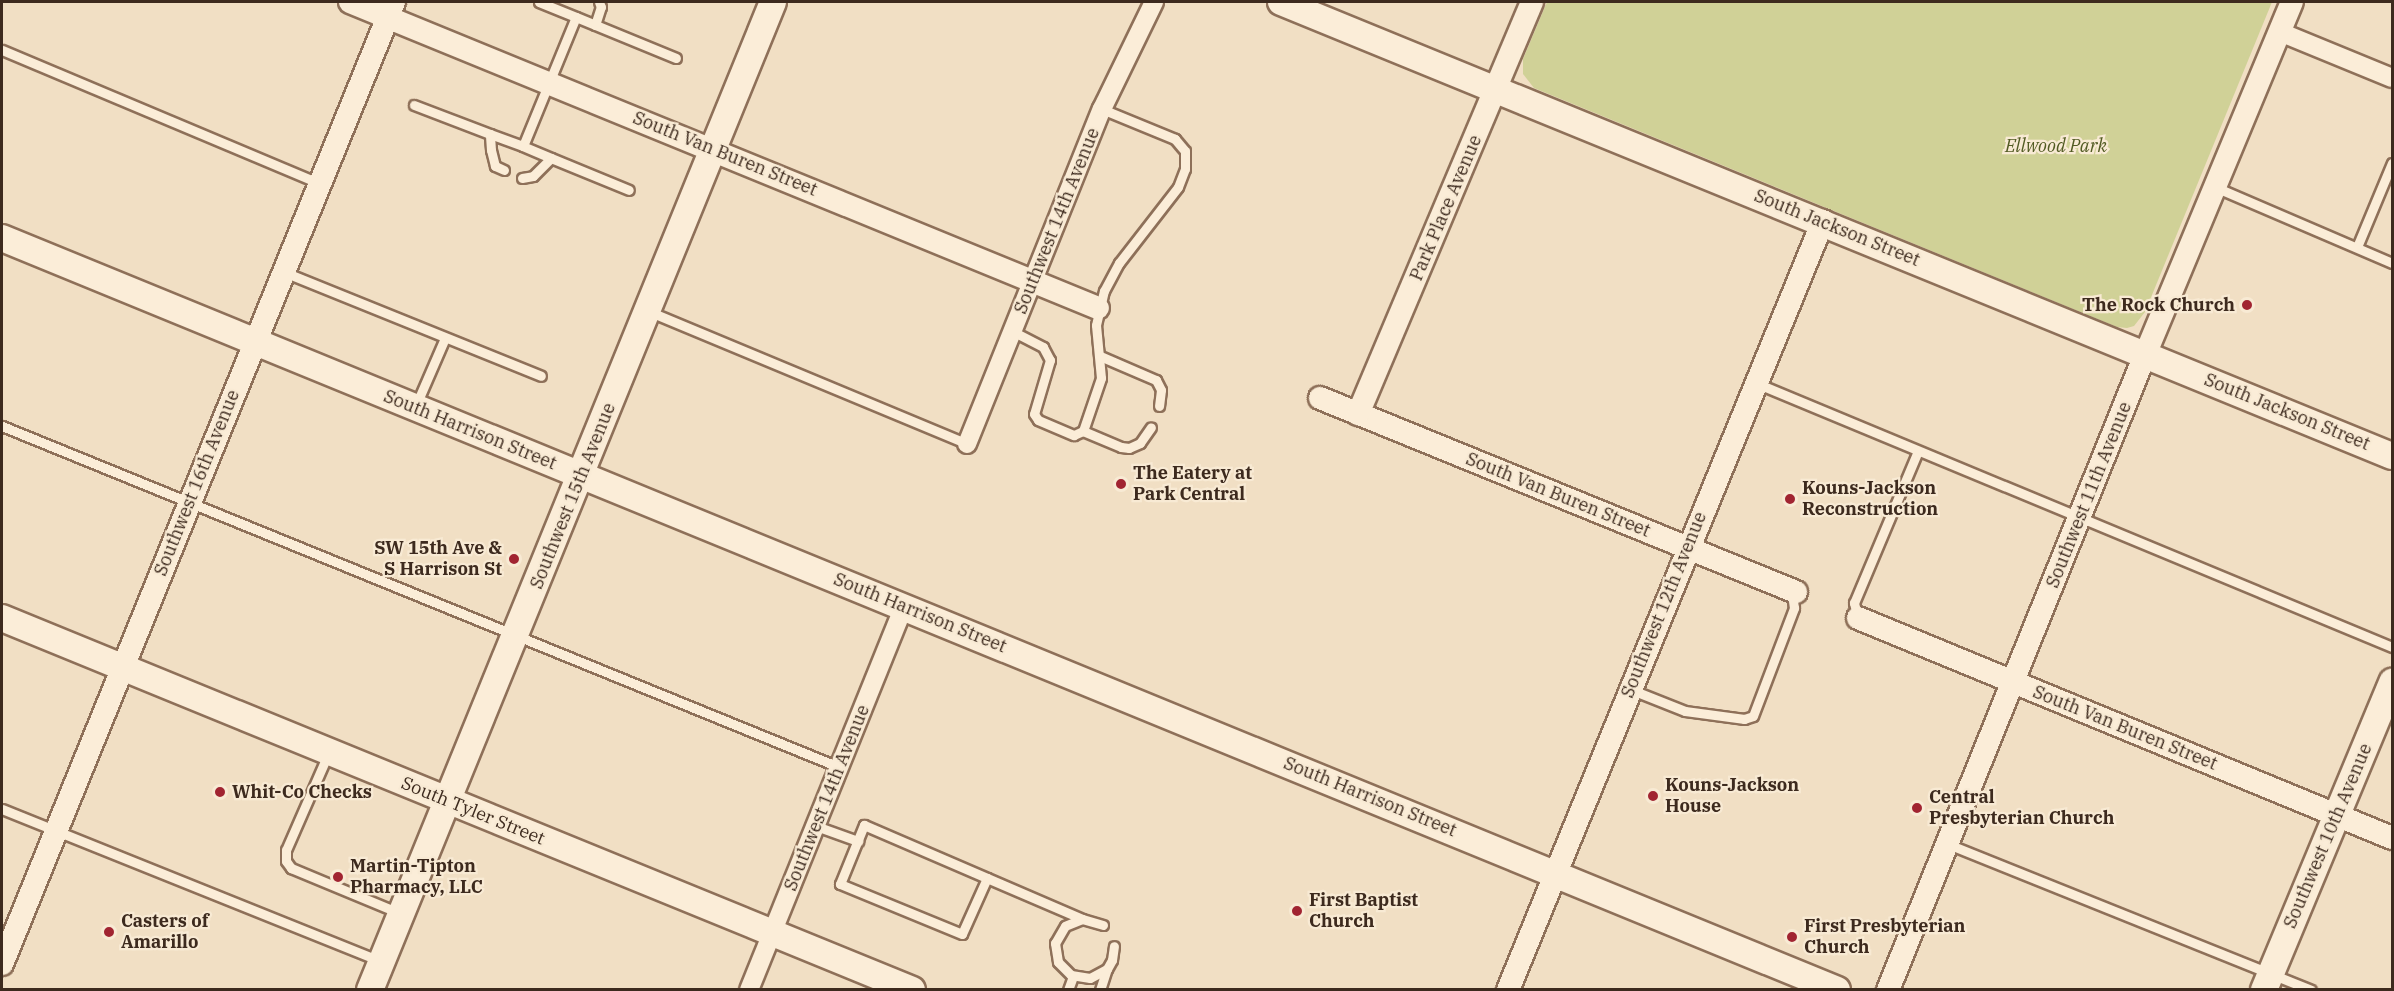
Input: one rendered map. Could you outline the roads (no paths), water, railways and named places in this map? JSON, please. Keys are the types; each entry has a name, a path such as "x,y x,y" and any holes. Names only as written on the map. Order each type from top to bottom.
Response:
{"main road":[{"name":"Southwest 15th Avenue","path":"370,990 773,2"},
{"name":"South Jackson Street","path":"1281,2 1822,221 2392,456"},
{"name":"South Harrison Street","path":"2,238 1837,990"},
{"name":"South Tyler Street","path":"2,618 912,990"},
{"name":"Southwest 10th Avenue","path":"2268,982 2392,682"}],"street":[{"name":"South Van Buren Street","path":"350,2 391,9 549,82 1098,308"},
{"name":"Southwest 14th Avenue","path":"967,444 1102,109 1154,2"},
{"name":"Park Place Avenue","path":"1359,414 1532,2"},
{"name":"Southwest 11th Avenue","path":"1888,990 2145,354 2292,2"},
{"name":"Southwest 16th Avenue","path":"2,964 391,9"},
{"path":"2280,32 2392,78"},
{"name":"Southwest 12th Avenue","path":"1508,990 1822,221"},
{"name":"South Van Buren Street","path":"1320,398 1794,591"},
{"name":"Southwest 14th Avenue","path":"749,990 904,607"},
{"name":"South Van Buren Street","path":"1858,618 2392,837"}],"lane":[{"path":"538,2 557,5 576,17 676,58"},
{"path":"595,25 601,7 599,2"},
{"path":"523,146 576,17"},
{"path":"2,50 320,184"},
{"path":"414,105 523,146 629,190"},
{"path":"1012,331 1044,347 1050,360 1034,414 1038,420 1074,435 1083,431 1101,378 1096,325 1098,308 1119,263 1178,187 1185,169 1185,151 1175,139 1102,109"},
{"path":"490,134 490,150 495,166 504,170"},
{"path":"522,178 533,176 551,158"},
{"path":"2357,248 2392,163"},
{"path":"2215,187 2392,263"},
{"path":"284,272 541,376"},
{"path":"648,311 967,444"},
{"path":"415,407 445,338"},
{"path":"1100,356 1156,380 1161,390 1159,406"},
{"path":"1756,383 2392,647"},
{"path":"2,426 839,768"},
{"path":"1083,431 1120,447 1129,448 1140,443 1151,427"},
{"path":"1858,618 1854,603 1918,451"},
{"path":"1630,689 1685,711 1744,719 1753,716 1794,608 1794,591"},
{"path":"329,752 286,850 286,861 291,868 401,914"},
{"path":"2,809 381,961"},
{"path":"987,878 962,934 840,884 864,825 987,878 1082,919 1103,925"},
{"path":"816,826 858,841"},
{"path":"1948,844 2268,982 2311,990"},
{"path":"1082,919 1065,926 1056,943 1058,962 1063,970 1073,976 1090,978 1107,969"},
{"path":"1100,990 1112,960 1114,946"},
{"path":"1068,990 1073,976"}],"place":[{"name":"The Rock Church","path":"2247,305"},
{"name":"The Eatery at Park Central","path":"1121,484"},
{"name":"Kouns-Jackson Reconstruction","path":"1790,499"},
{"name":"SW 15th Ave & S Harrison St","path":"514,559"},
{"name":"Whit-Co Checks","path":"220,792"},
{"name":"Kouns-Jackson House","path":"1653,796"},
{"name":"Central Presbyterian Church","path":"1917,808"},
{"name":"Martin-Tipton Pharmacy, LLC","path":"338,877"},
{"name":"First Baptist Church","path":"1297,911"},
{"name":"Casters of Amarillo","path":"109,932"},
{"name":"First Presbyterian Church","path":"1792,937"}],"park label":[{"name":"Ellwood Park","path":"2056,146"}]}
